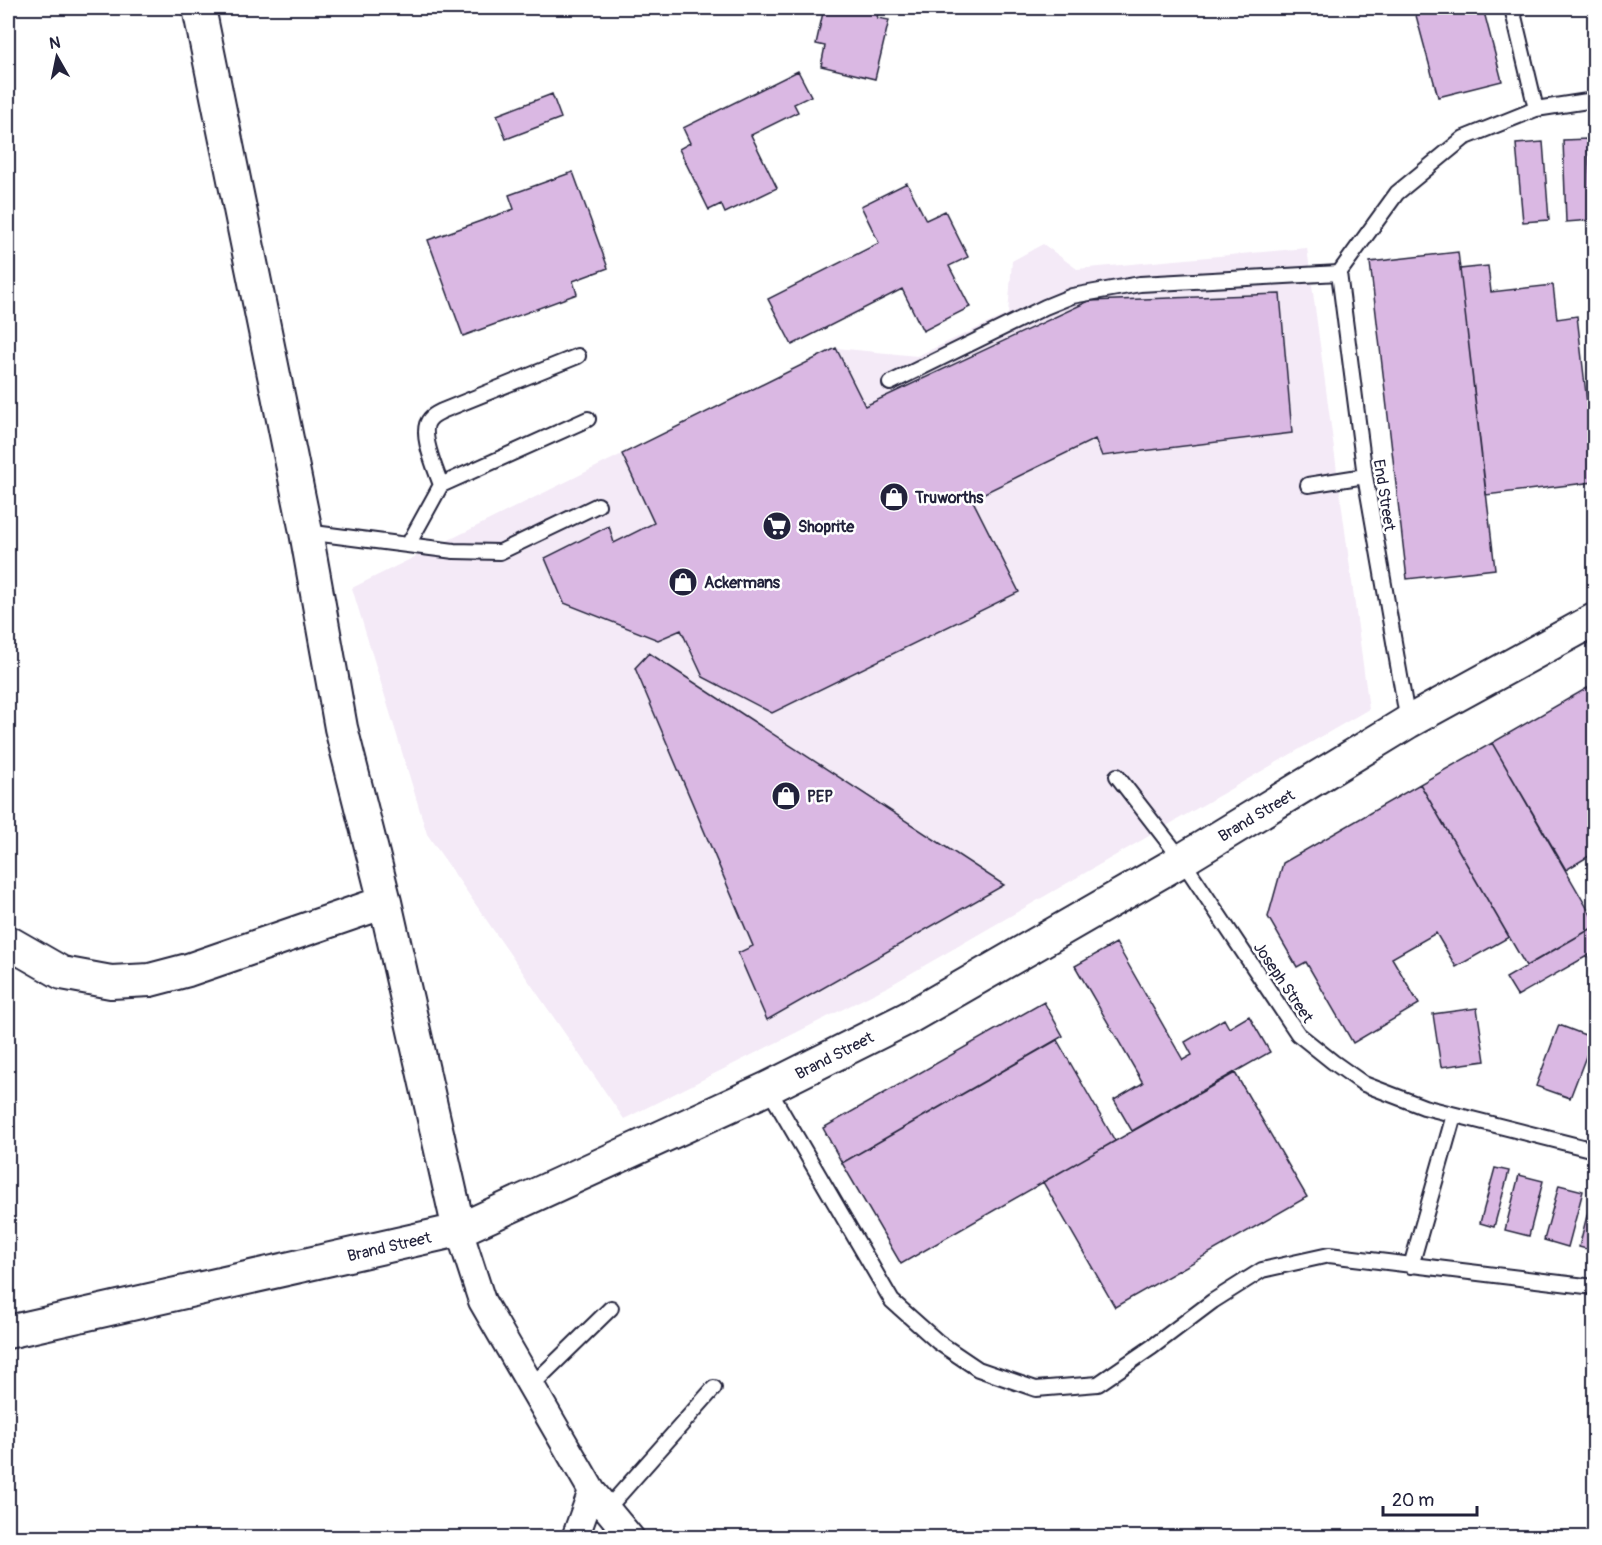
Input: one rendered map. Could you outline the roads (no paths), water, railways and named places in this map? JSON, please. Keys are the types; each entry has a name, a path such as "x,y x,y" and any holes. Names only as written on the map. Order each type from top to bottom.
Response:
{"street":[{"path":"199,8 306,532 341,728 385,902 459,1230 482,1301 599,1500 631,1538"},
{"name":"Brand Street","path":"8,1332 459,1230 768,1089 908,1018 1182,860 1408,722 1594,620"},
{"path":"8,942 62,973 111,982 150,980 188,970 385,902"},
{"path":"575,1538 599,1500"}],"lane":[{"path":"1512,8 1536,109"},
{"path":"890,383 1072,296 1140,284 1339,273 1398,192 1464,138 1536,109 1594,100"},
{"name":"End Street","path":"1339,273 1365,476 1408,722"},
{"path":"441,484 426,438 426,424 430,417 578,356"},
{"path":"408,545 441,484 588,419"},
{"path":"1308,485 1365,476"},
{"path":"306,532 454,551 501,552 598,505"},
{"name":"Joseph Street","path":"1117,776 1182,860 1298,1034 1333,1062 1364,1084 1424,1107 1594,1150"},
{"path":"768,1089 892,1301 939,1342 978,1369 1036,1389 1098,1384 1213,1301 1262,1270 1329,1255 1594,1287"},
{"path":"1411,1266 1454,1115"},
{"path":"531,1386 611,1308"},
{"path":"599,1500 714,1388"}],"place":[{"name":"Truworths","path":"894,497"},
{"name":"Shoprite","path":"777,526"},
{"name":"Ackermans","path":"683,582"},
{"name":"PEP","path":"786,796"}]}
